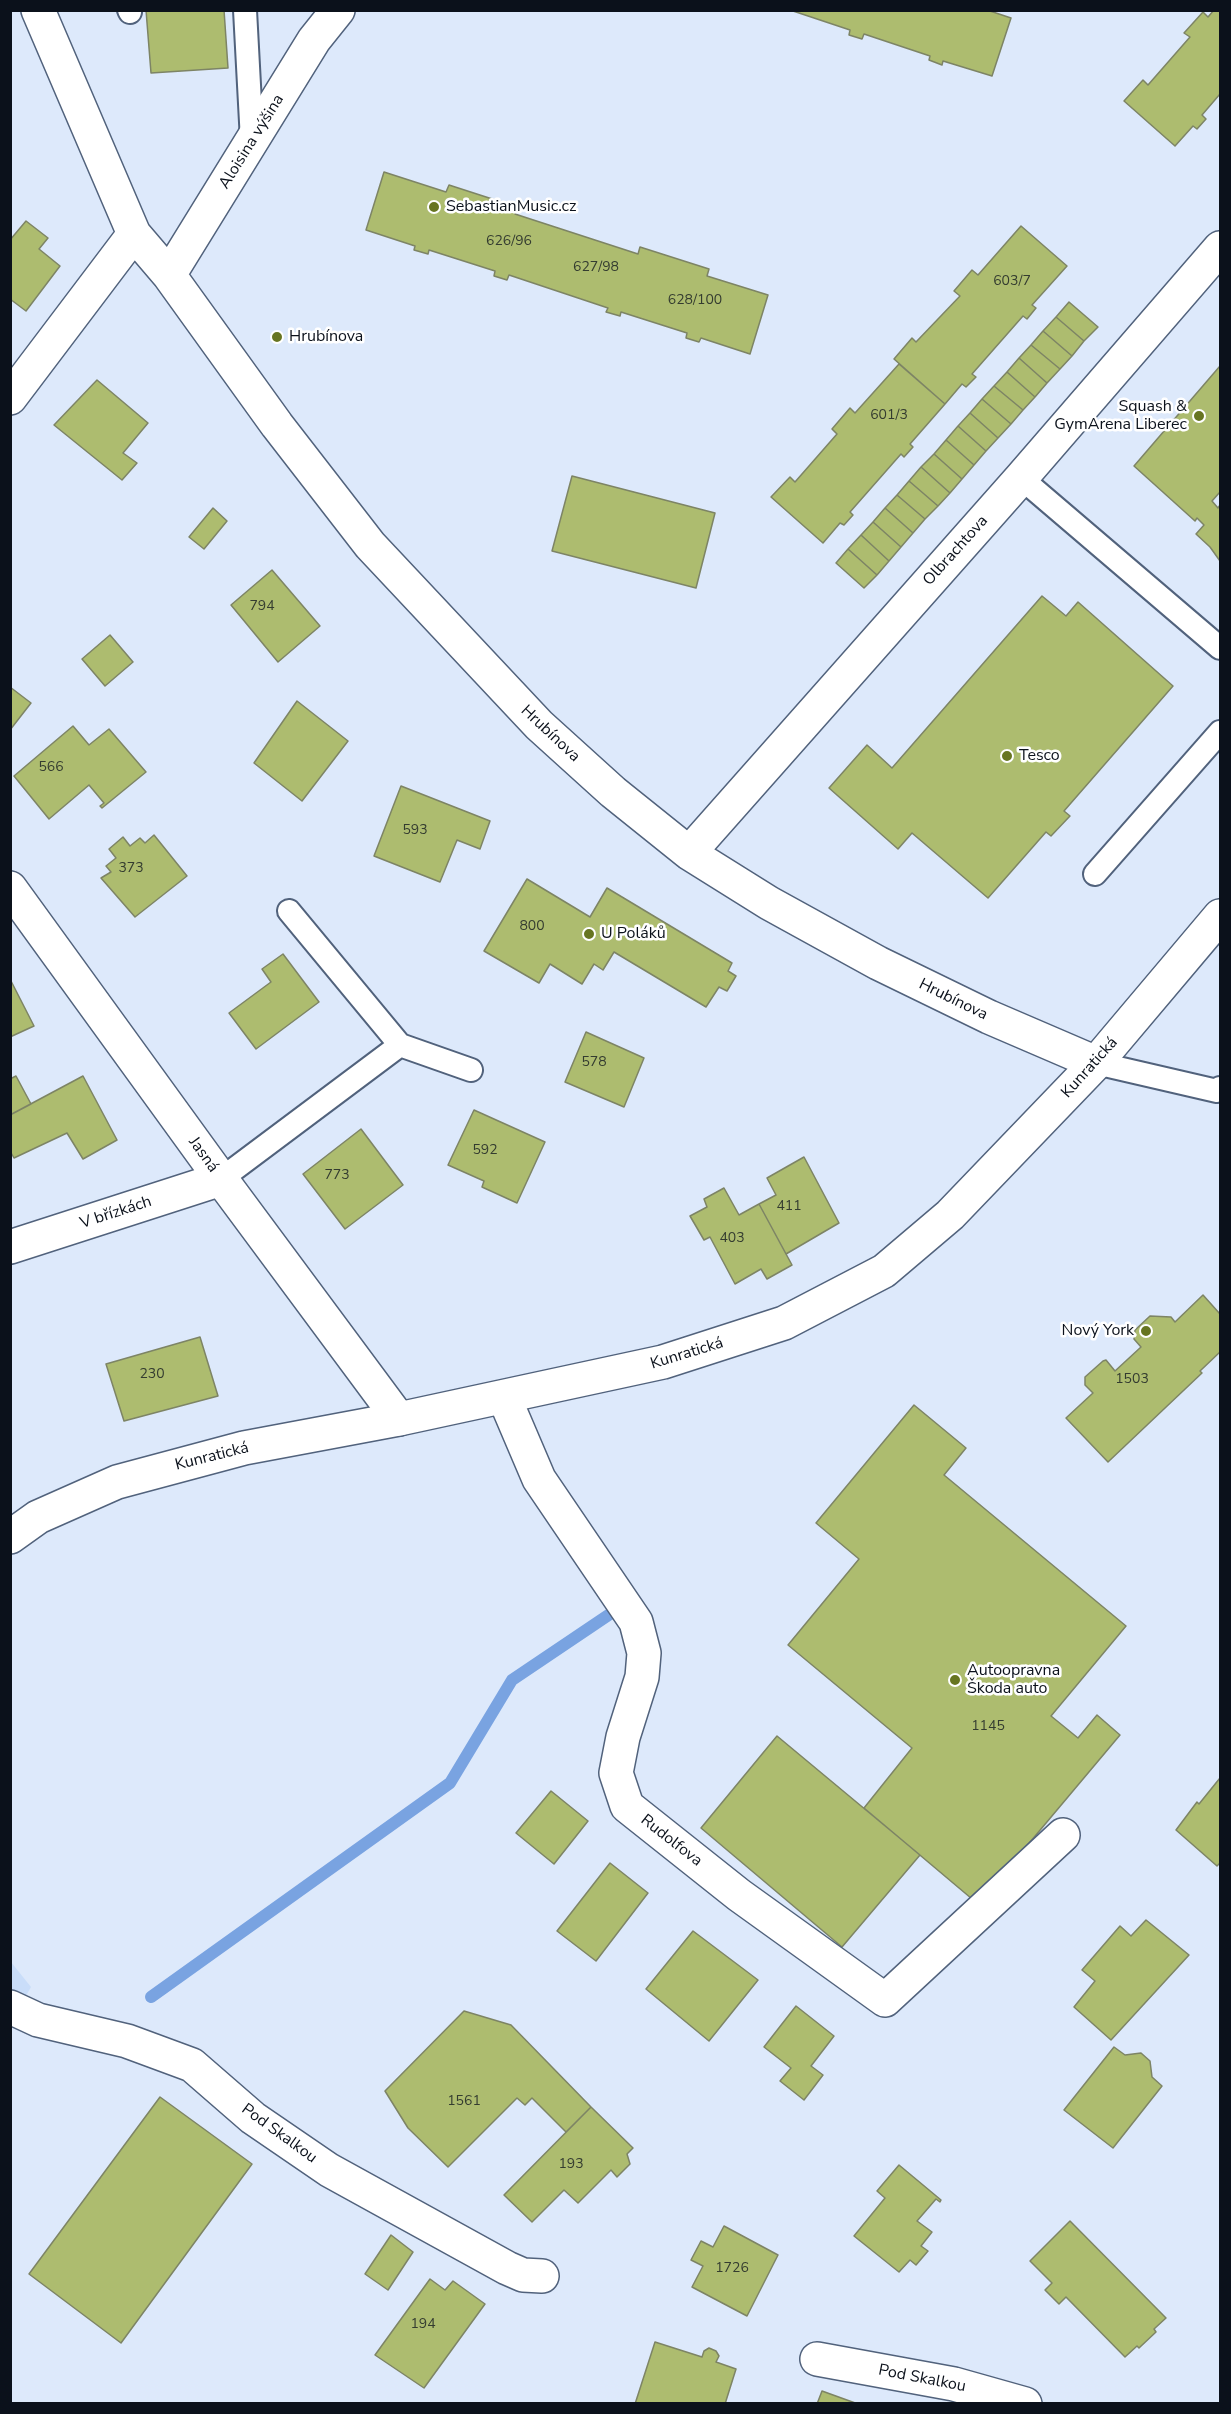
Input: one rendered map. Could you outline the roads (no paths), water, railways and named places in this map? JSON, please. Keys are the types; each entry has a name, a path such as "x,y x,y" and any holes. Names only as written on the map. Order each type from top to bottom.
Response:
{"street":[{"name":"Hrubínova","path":"38,10 134,234 169,275 276,425 378,554 539,725 614,792 689,853 769,903 878,963 989,1017 1096,1064"},
{"name":"Aloisina výšina","path":"169,275 314,40 338,10"},
{"path":"10,398 134,234"},
{"name":"Olbrachtova","path":"689,853 1221,248"},
{"name":"Jasná","path":"10,888 220,1179 399,1419"},
{"name":"Kunratická","path":"10,1537 38,1517 117,1482 244,1448 399,1419 663,1362 784,1323 884,1271 950,1215 1096,1064 1221,916"},
{"name":"V břízkách","path":"10,1247 220,1179"},
{"name":"Rudolfova","path":"504,1397 539,1479 636,1622 644,1653 642,1677 623,1737 616,1773 627,1806 739,1895 885,2000 1063,1835"},
{"name":"Pod Skalkou","path":"10,2007 38,2020 127,2041 192,2065 253,2118 329,2170 507,2268 523,2275 542,2276"},
{"name":"Pod Skalkou","path":"817,2359 954,2384 1025,2403"}],"lane":[{"path":"245,10 252,141"},
{"path":"1021,478 1221,648"},
{"path":"1095,874 1221,732"},
{"path":"289,911 400,1045 471,1070"},
{"path":"220,1179 400,1045"},
{"path":"1096,1064 1219,1091"}],"waterway":[{"path":"151,1997 450,1783 512,1680 610,1614"}],"place":[{"name":"SebastianMusic.cz","path":"434,207"},
{"name":"Hrubínova","path":"277,337"},
{"name":"Squash & GymArena Liberec","path":"1199,416"},
{"name":"Tesco","path":"1007,756"},
{"name":"U Poláků","path":"589,934"},
{"name":"Nový York","path":"1146,1331"},
{"name":"Autoopravna Škoda auto","path":"955,1680"}]}
